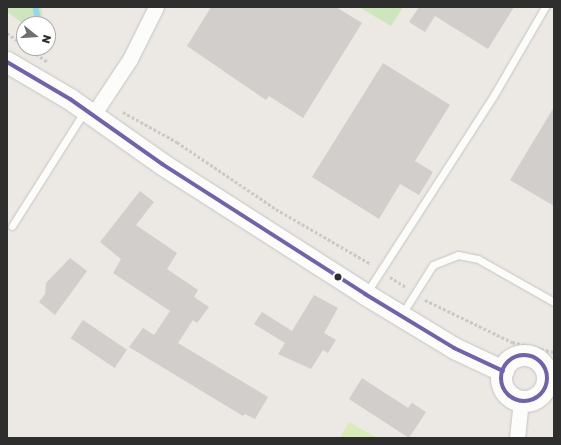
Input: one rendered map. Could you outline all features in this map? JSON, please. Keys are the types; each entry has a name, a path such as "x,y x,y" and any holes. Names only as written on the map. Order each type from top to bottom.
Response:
{"street":[{"path":"94,108 139,43 156,7"},
{"path":"7,62 94,108 168,168 365,294 474,359 503,371"},
{"path":"528,355 543,364 551,381 538,396 521,401 506,392 502,384 503,371 510,359 528,355"},
{"path":"517,438 521,401"}],"lane":[{"path":"365,294 494,95 545,7"},
{"path":"12,226 94,108"},
{"path":"401,316 432,265 449,257 468,256 554,302"}],"path":[{"path":"7,32 16,39"},
{"path":"40,56 52,64"},
{"path":"94,108 177,142 276,209 381,271 428,302 512,342 554,352"},
{"path":"424,308 428,302"}],"green space":[{"path":"7,7 41,7 43,16 16,16 16,18 7,12"},
{"path":"359,7 403,7 391,26"},
{"path":"349,422 377,438 340,438"}],"building":[{"path":"211,7 336,7 362,23 303,118 269,96 266,100 187,46"},
{"path":"419,7 514,7 488,49 435,16 425,32 409,22"},
{"path":"383,63 450,105 415,161 433,172 419,195 400,184 379,219 312,177"},
{"path":"554,107 554,206 510,180"},
{"path":"140,191 154,202 136,225 177,253 167,269 198,290 194,297 209,307 197,323 193,320 178,343 268,397 255,419 245,414 243,416 129,347 143,328 154,335 170,311 113,273 121,259 100,242"},
{"path":"70,258 87,271 55,315 39,302 45,294 46,283"},
{"path":"314,295 338,308 324,333 336,340 328,353 323,350 311,369 278,354 285,343 254,324 262,312 292,331"},
{"path":"83,320 127,350 115,368 71,338"},
{"path":"362,378 408,408 412,403 426,412 409,438 349,399"}],"waterway":[{"path":"36,7 38,16"}],"transit line":[{"path":"7,62 70,99 162,164 365,294 454,348 503,371"},
{"path":"524,355 537,359 543,365 547,378 543,391 537,397 524,401 511,397 505,391 501,378 505,365 511,359 524,355"}]}
